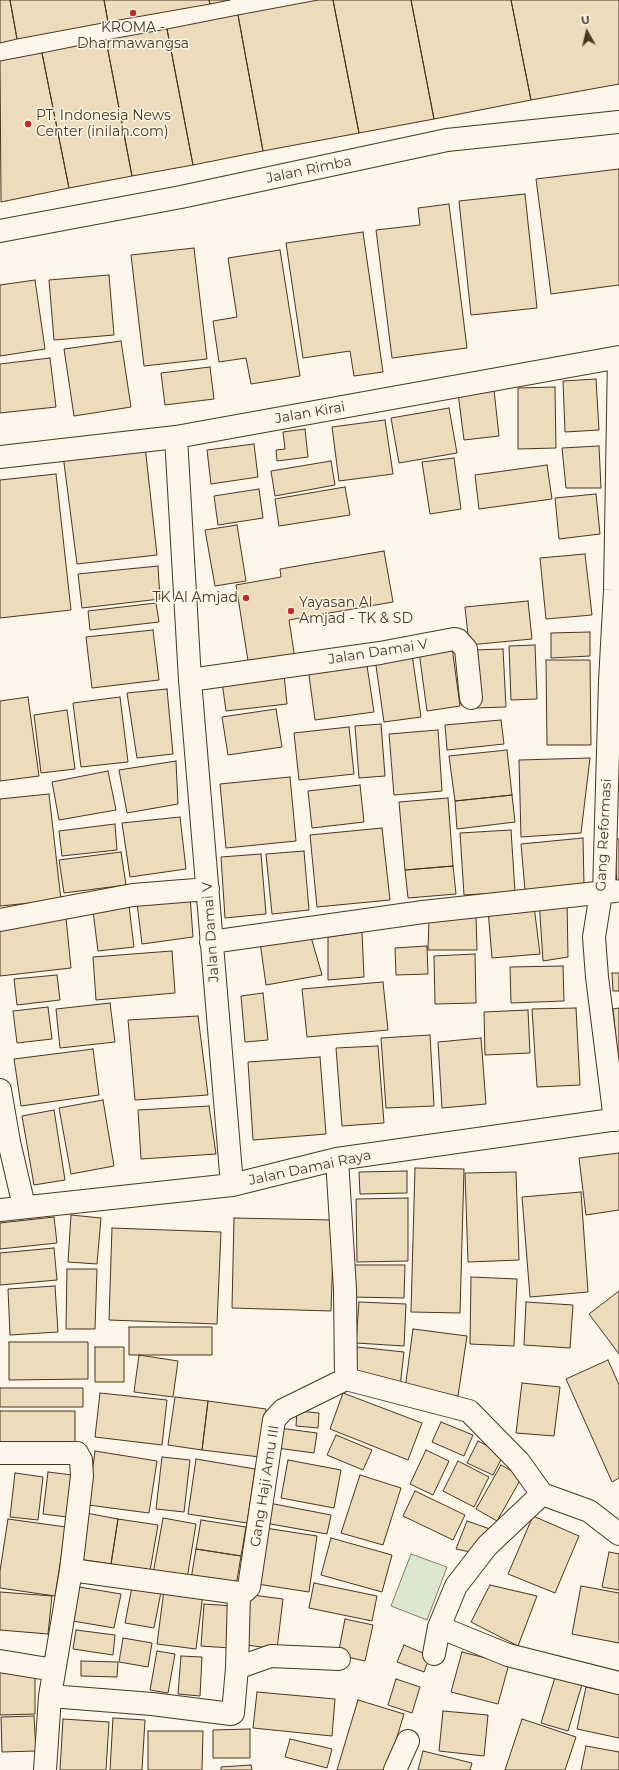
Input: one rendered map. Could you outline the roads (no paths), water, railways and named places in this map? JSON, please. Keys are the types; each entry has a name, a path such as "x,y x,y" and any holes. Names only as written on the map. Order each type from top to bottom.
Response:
{"street":[{"name":"Jalan Rimba","path":"0,230 181,197 447,140 619,122"},
{"name":"Jalan Kirai","path":"0,457 176,437 619,357"},
{"name":"Gang Reformasi","path":"617,1119 596,969 594,937 610,892 604,892 610,681 617,590 619,357"},
{"name":"Jalan Damai V","path":"176,437 190,680 232,1185"},
{"name":"Jalan Damai V","path":"190,680 380,653 458,640 466,649 471,698"},
{"path":"0,920 134,896 208,889"},
{"path":"211,942 423,912 610,892"},
{"path":"0,1090 9,1142 24,1206"},
{"name":"Jalan Damai Raya","path":"0,1210 24,1206 232,1185 337,1159 617,1119"},
{"path":"337,1159 345,1289 346,1378 469,1411 519,1462 542,1494 589,1511 619,1534"},
{"name":"Gang Haji Amu III","path":"239,1593 250,1587 274,1420 283,1410 346,1378"},
{"path":"0,1453 77,1454 81,1460 82,1476 71,1570 50,1696 46,1770"},
{"path":"434,1654 439,1628 456,1586 487,1546 542,1494"},
{"path":"50,1696 152,1704 231,1714 233,1713 237,1668 239,1593 71,1570"},
{"path":"439,1628 508,1655 619,1683"},
{"path":"237,1668 271,1656 339,1659"},
{"path":"0,1661 54,1670"},
{"path":"395,1770 408,1741"}],"place":[{"name":"KROMA - Dharmawangsa","path":"133,13"},
{"name":"PT. Indonesia News Center (inilah.com)","path":"28,124"},
{"name":"TK Al Amjad","path":"246,598"},
{"name":"Yayasan Al Amjad - TK & SD","path":"291,611"}]}
